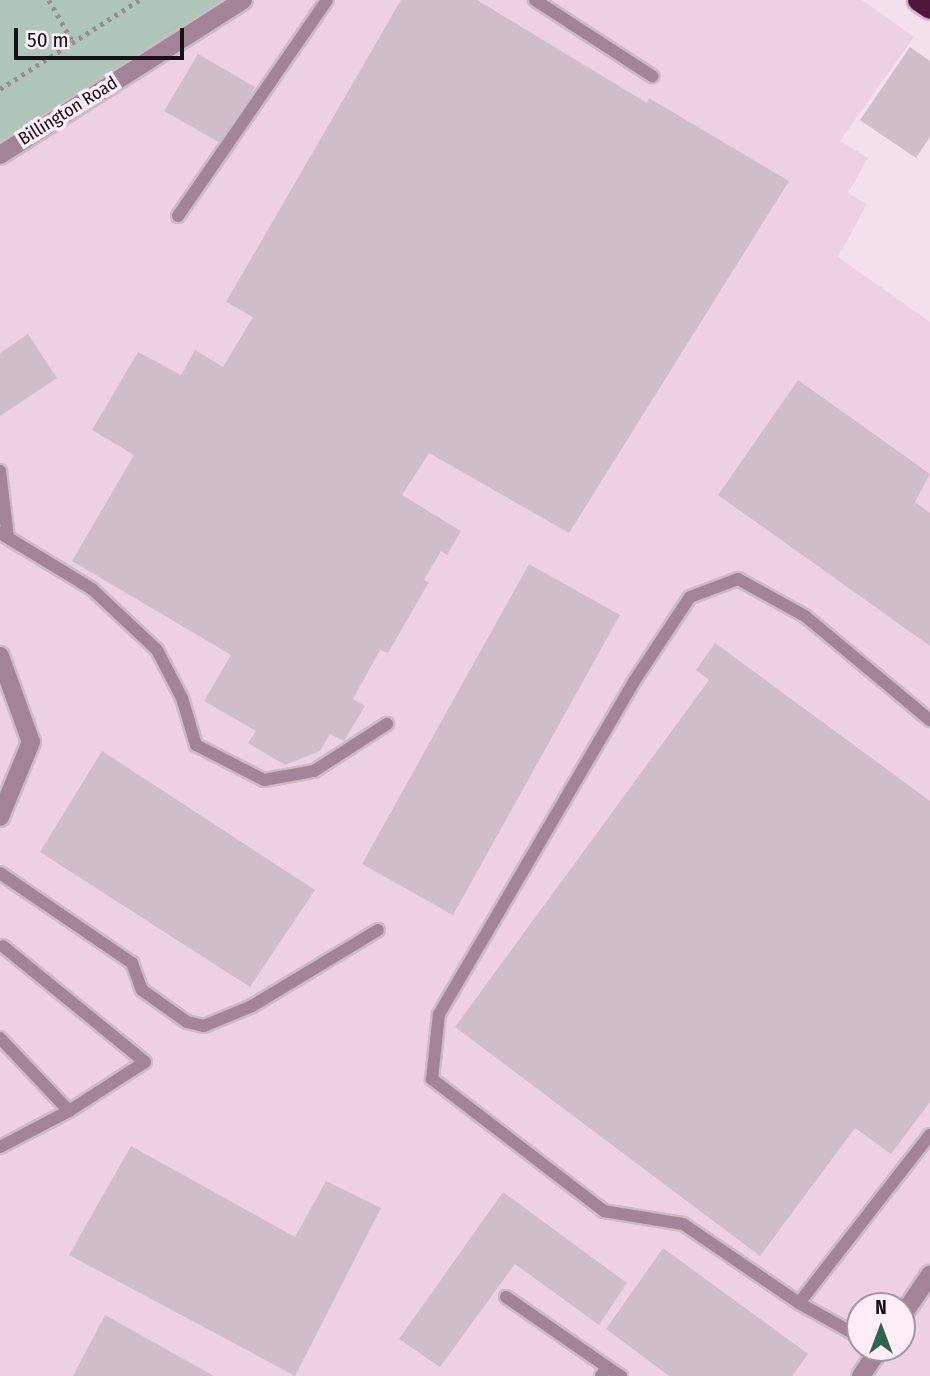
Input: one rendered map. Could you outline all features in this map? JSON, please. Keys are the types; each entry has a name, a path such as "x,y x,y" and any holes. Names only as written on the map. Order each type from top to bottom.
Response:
{"highway":[{"path":"918,0 930,8"}],"street":[{"name":"Billington Road","path":"0,155 243,0"},
{"path":"0,656 32,742 0,817"},
{"path":"916,1296 930,1275"}],"lane":[{"path":"178,216 327,0"},
{"path":"535,0 652,76"},
{"path":"0,471 4,535 92,589 157,650 182,698 196,745 264,780 314,771 387,724"},
{"path":"846,1329 799,1303 684,1224 604,1211 432,1079 439,1014 634,683 690,597 738,579 805,616 930,720"},
{"path":"0,873 132,963 142,989 187,1022 204,1026 252,1006 379,930"},
{"path":"0,1147 69,1111 145,1062 3,946"},
{"path":"0,1038 69,1111"},
{"path":"799,1303 930,1135"},
{"path":"506,1297 604,1372 621,1376"}],"path":[{"path":"49,0 73,42"},
{"path":"0,89 139,0"}],"shaded area":[{"path":"243,0 862,0 914,37 840,141 868,158 848,193 867,204 838,257 930,322 930,1376 0,1376 0,155"}],"green space":[{"path":"0,0 244,0 0,155"}],"building":[{"path":"401,0 477,0 647,103 649,98 789,181 569,533 429,453 402,495 461,531 447,555 441,551 424,580 429,582 388,653 380,650 353,699 365,706 344,741 330,734 320,751 285,765 248,743 256,731 204,701 231,655 72,561 134,455 92,430 138,352 181,375 195,350 223,367 253,317 226,302"},
{"path":"910,47 930,61 930,137 916,158 860,120"},
{"path":"198,54 255,87 222,144 164,111"},
{"path":"28,334 57,378 0,416 0,353"},
{"path":"798,380 930,474 915,502 930,513 930,646 718,495"},
{"path":"529,564 620,615 453,915 362,864"},
{"path":"715,643 930,801 930,1102 891,1154 855,1128 760,1256 455,1027 709,680 696,670"},
{"path":"102,751 315,890 250,987 40,852"},
{"path":"131,1146 295,1237 326,1181 381,1208 295,1376 69,1255"},
{"path":"503,1192 627,1283 599,1325 515,1264 440,1367 399,1339"},
{"path":"663,1248 808,1354 792,1376 669,1376 606,1329"},
{"path":"105,1315 214,1376 73,1376"}]}
